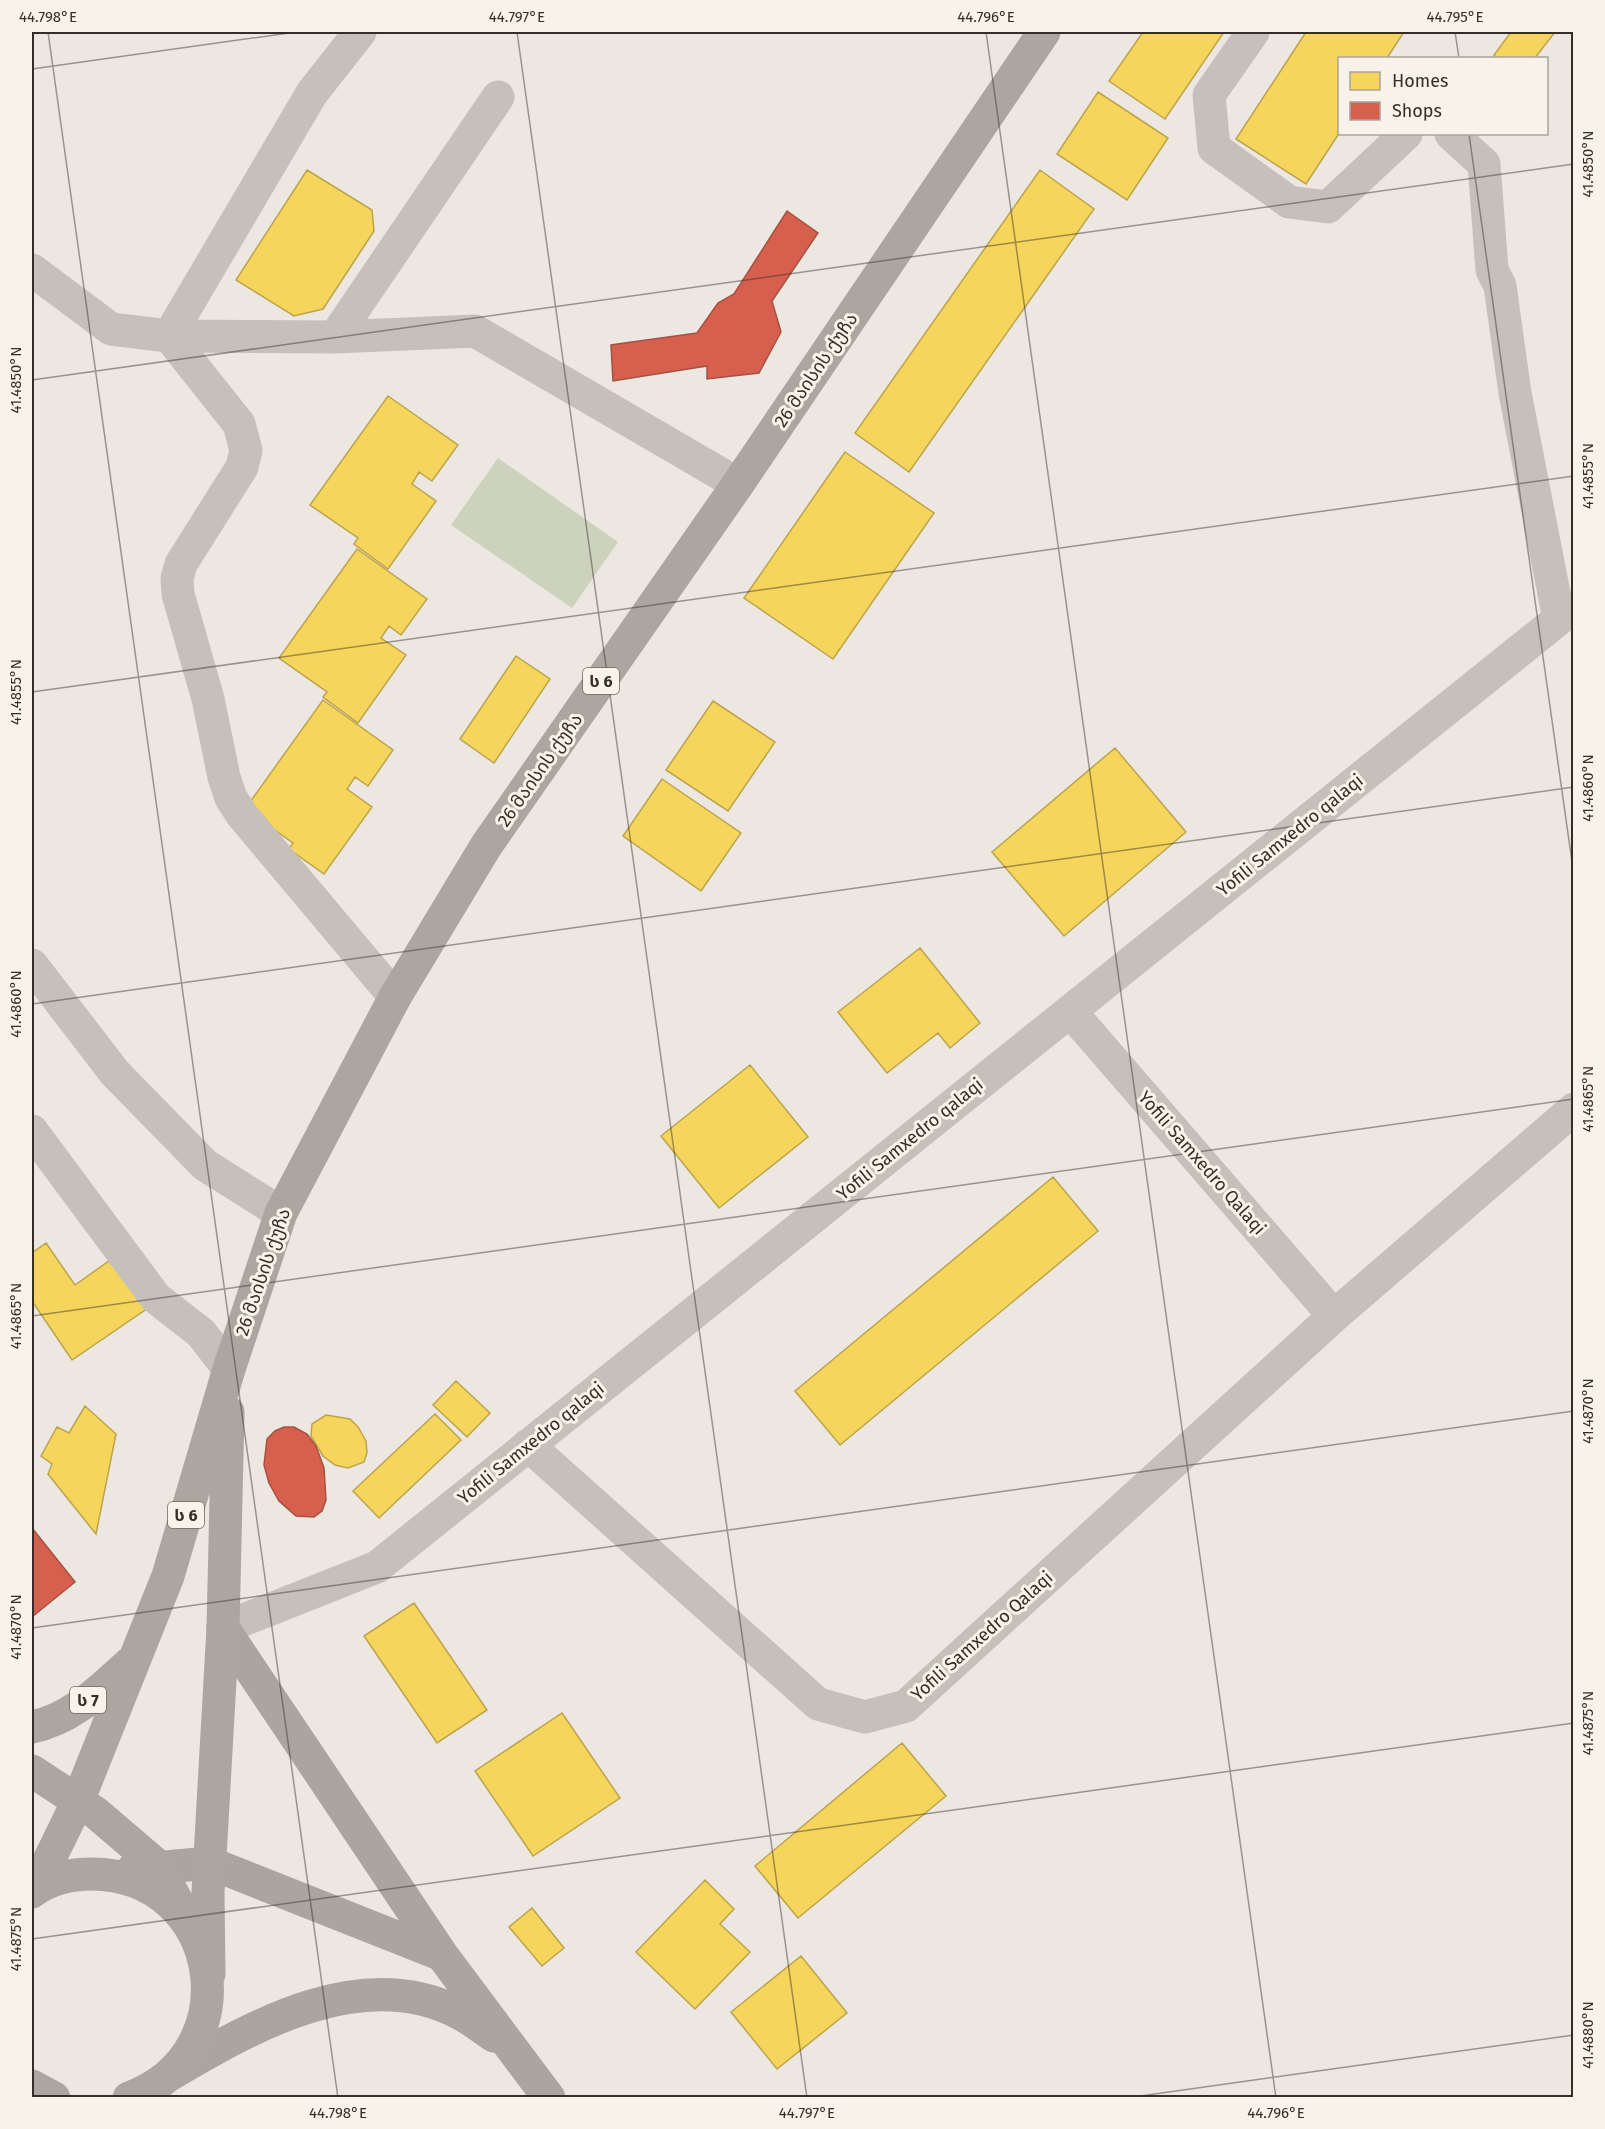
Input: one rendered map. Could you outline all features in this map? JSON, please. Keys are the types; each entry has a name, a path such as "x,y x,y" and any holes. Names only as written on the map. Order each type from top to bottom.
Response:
{"highway":[{"name":"26 მაისის ქუჩა","path":"229,1368 281,1214 395,997 486,846 738,484 1044,32"},
{"name":"ს 6","path":"208,1974 210,1863 223,1628 229,1368"},
{"name":"ს 6","path":"33,1890 78,1801 168,1576 229,1368"},
{"name":"ს 7","path":"32,1727 50,1724 84,1704 136,1658"},
{"path":"32,1771 96,1813 158,1866 203,1950 208,1974 207,2011 194,2046 166,2086 129,2097"},
{"path":"33,1890 55,1879 80,1874 106,1874 140,1883 170,1902 192,1929"},
{"path":"32,2086 54,2097"}],"main road":[{"path":"223,1628 442,1955 549,2097"},
{"path":"106,1874 158,1866 210,1863 442,1955"},
{"path":"166,2086 229,2040 291,2013 340,1998 395,1994 416,1998 459,2012 510,2046"}],"street":[{"path":"169,336 312,93 360,32"},
{"path":"1253,32 1209,95 1214,148 1289,202 1328,207 1405,135"},
{"path":"335,337 498,97"},
{"path":"1451,135 1484,164 1492,270 1500,286 1515,393 1566,613"},
{"path":"32,270 111,329 169,336 335,337 475,331 738,484"},
{"path":"169,336 239,424 246,450 242,467 181,564 177,578 178,594 208,699 231,798 242,815 395,997"},
{"name":"Yofili Samxedro qalaqi","path":"223,1628 377,1567 1566,613"},
{"path":"32,965 115,1073 206,1166 281,1214"},
{"name":"Yofili Samxedro Qalaqi","path":"1070,1011 1334,1316"},
{"name":"Yofili Samxedro Qalaqi","path":"528,1445 818,1704 866,1718 906,1706 1334,1316 1574,1108"},
{"path":"32,1131 156,1298 201,1333 229,1368"}],"green space":[{"path":"498,458 618,542 572,608 451,525"}],"building: Homes":[{"path":"1143,32 1224,32 1165,119 1109,81"},
{"path":"1306,32 1404,32 1388,57 1338,57 1338,135 1306,184 1236,139"},
{"path":"1511,32 1555,32 1536,57 1497,57 1494,55"},
{"path":"1098,92 1168,138 1127,200 1057,154"},
{"path":"307,170 372,210 374,231 323,309 294,316 236,280"},
{"path":"1040,170 1094,209 909,472 855,433"},
{"path":"388,396 458,445 432,481 419,472 412,484 436,501 388,569 354,544 358,538 310,505"},
{"path":"845,452 934,513 833,659 744,598"},
{"path":"357,549 427,599 401,635 389,626 381,638 406,655 358,723 323,697 327,692 279,658"},
{"path":"516,656 550,679 494,763 460,739"},
{"path":"323,700 393,750 368,786 355,777 347,789 372,807 324,874 289,849 293,843 245,809"},
{"path":"713,701 775,742 728,811 666,770"},
{"path":"1115,748 1186,832 1064,936 992,852"},
{"path":"662,779 741,833 701,891 623,836"},
{"path":"920,948 980,1023 950,1048 938,1033 887,1073 838,1012"},
{"path":"750,1065 808,1137 719,1208 661,1136"},
{"path":"1053,1177 1098,1231 840,1445 795,1391"},
{"path":"46,1243 75,1285 113,1258 148,1308 72,1360 32,1301 32,1253"},
{"path":"456,1381 490,1413 467,1437 433,1405"},
{"path":"85,1406 116,1434 96,1534 48,1474 52,1464 41,1456 57,1427 69,1433"},
{"path":"435,1414 461,1440 379,1518 353,1491"},
{"path":"326,1415 350,1419 358,1427 366,1441 367,1453 364,1462 348,1468 335,1465 323,1456 311,1436 312,1424"},
{"path":"414,1603 487,1710 437,1743 364,1636"},
{"path":"562,1713 620,1798 533,1856 475,1771"},
{"path":"902,1743 946,1796 798,1918 755,1866"},
{"path":"705,1880 734,1909 720,1924 750,1952 695,2009 636,1952"},
{"path":"532,1908 564,1948 542,1966 509,1927"},
{"path":"801,1956 847,2013 777,2069 731,2012"}],"building: Shops":[{"path":"787,211 818,233 772,301 781,332 759,373 707,379 707,366 613,381 611,345 697,333 718,303 734,294"},
{"path":"284,1427 294,1427 307,1434 316,1446 324,1468 326,1500 322,1511 314,1517 296,1516 279,1501 269,1483 264,1465 267,1439 275,1431"},
{"path":"32,1528 75,1582 32,1617"}]}
